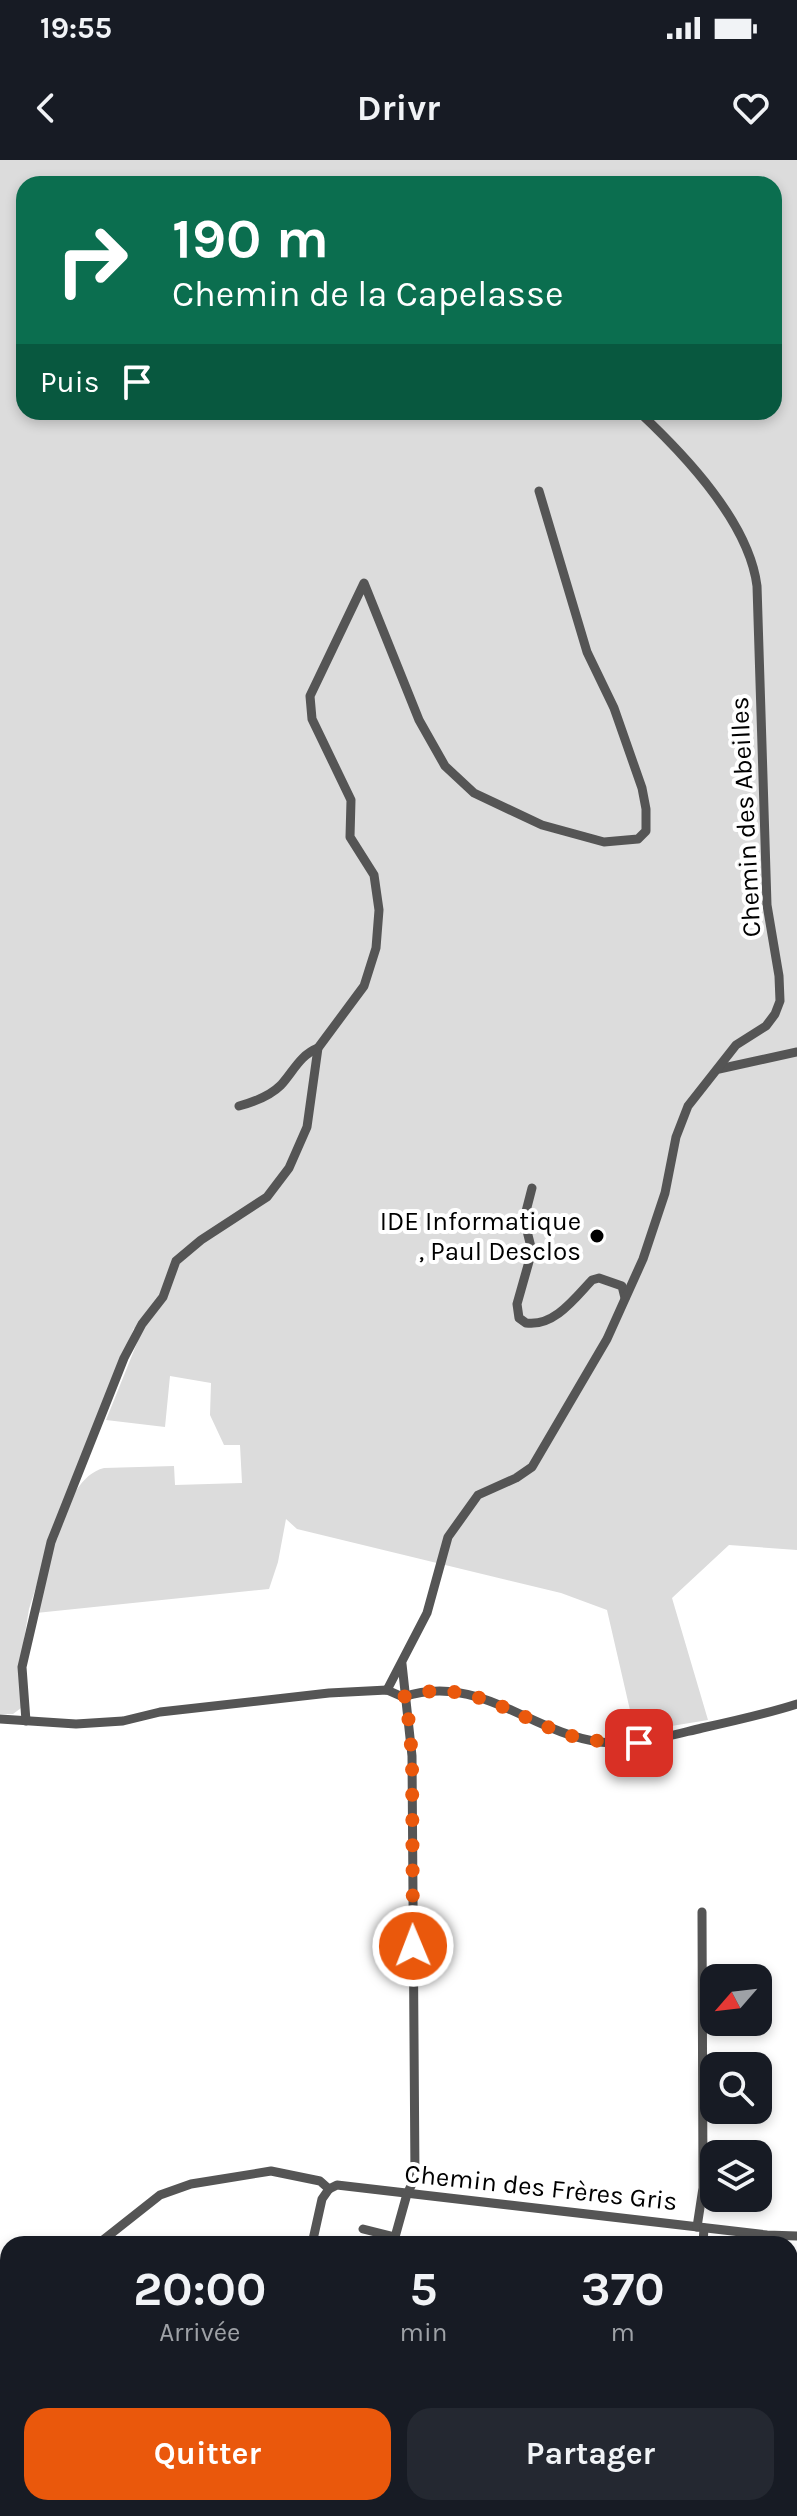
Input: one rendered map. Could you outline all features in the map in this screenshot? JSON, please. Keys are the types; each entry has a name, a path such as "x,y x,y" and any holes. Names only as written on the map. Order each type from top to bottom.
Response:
{"street":[{"name":"Chemin des Abeilles","path":"387,1690 427,1613 448,1537 478,1495 516,1478 532,1467 607,1339 643,1259 665,1193 676,1137 688,1106 736,1045 766,1026 780,1001 767,905 754,564 710,487 647,420"},
{"path":"26,1721 22,1667 51,1542 124,1358 142,1324 163,1297 176,1261 201,1240 267,1197 289,1168 307,1127 318,1048 364,986 376,948 379,910 374,875 350,837 351,800 312,719 310,696 364,583 419,720 445,766 474,793 542,825 604,842 638,839 646,831 642,788 614,708 587,652 539,491"},
{"path":"239,1106 255,1102 279,1088 299,1061 318,1048"},
{"path":"719,1069 797,1052"},
{"path":"532,1188 524,1219 532,1251 517,1304 519,1318 526,1323 553,1318 592,1280 599,1278 622,1286 625,1298"},
{"name":"Chemin des Abeilles","path":"395,2236 407,2194 415,2178 412,1756 407,1704 403,1697 402,1664"},
{"path":"0,1719 76,1724 123,1721 160,1712 329,1693 387,1690 403,1697 425,1690 469,1694 505,1706 562,1733 600,1742 639,1743 797,1704"},
{"path":"702,1912 702,2236"},
{"path":"108,2236 160,2195 191,2184 271,2171 320,2181 329,2189 322,2199 314,2236"},
{"name":"Chemin des Frères Gris","path":"329,2189 337,2185 797,2236"},
{"name":"Chemin des Abeilles","path":"363,2229 391,2236"}],"shaded area":[{"path":"0,160 797,160 797,1550 729,1545 672,1598 708,1720 635,1732 607,1610 561,1593 297,1529 286,1519 269,1589 36,1613 55,1541 68,1508 79,1487 94,1472 104,1468 174,1466 175,1485 242,1483 240,1445 224,1445 210,1415 211,1383 170,1376 165,1427 106,1420 139,1338 134,1328 29,1609 20,1664 21,1708 13,1714 0,1714"}],"place":[{"name":"IDE Informatique , Paul Desclos","path":"597,1236"}],"route":[{"path":"413,1946 412,1756 407,1704 403,1697 425,1690 469,1694 505,1706 562,1733 600,1742 639,1743"}]}
